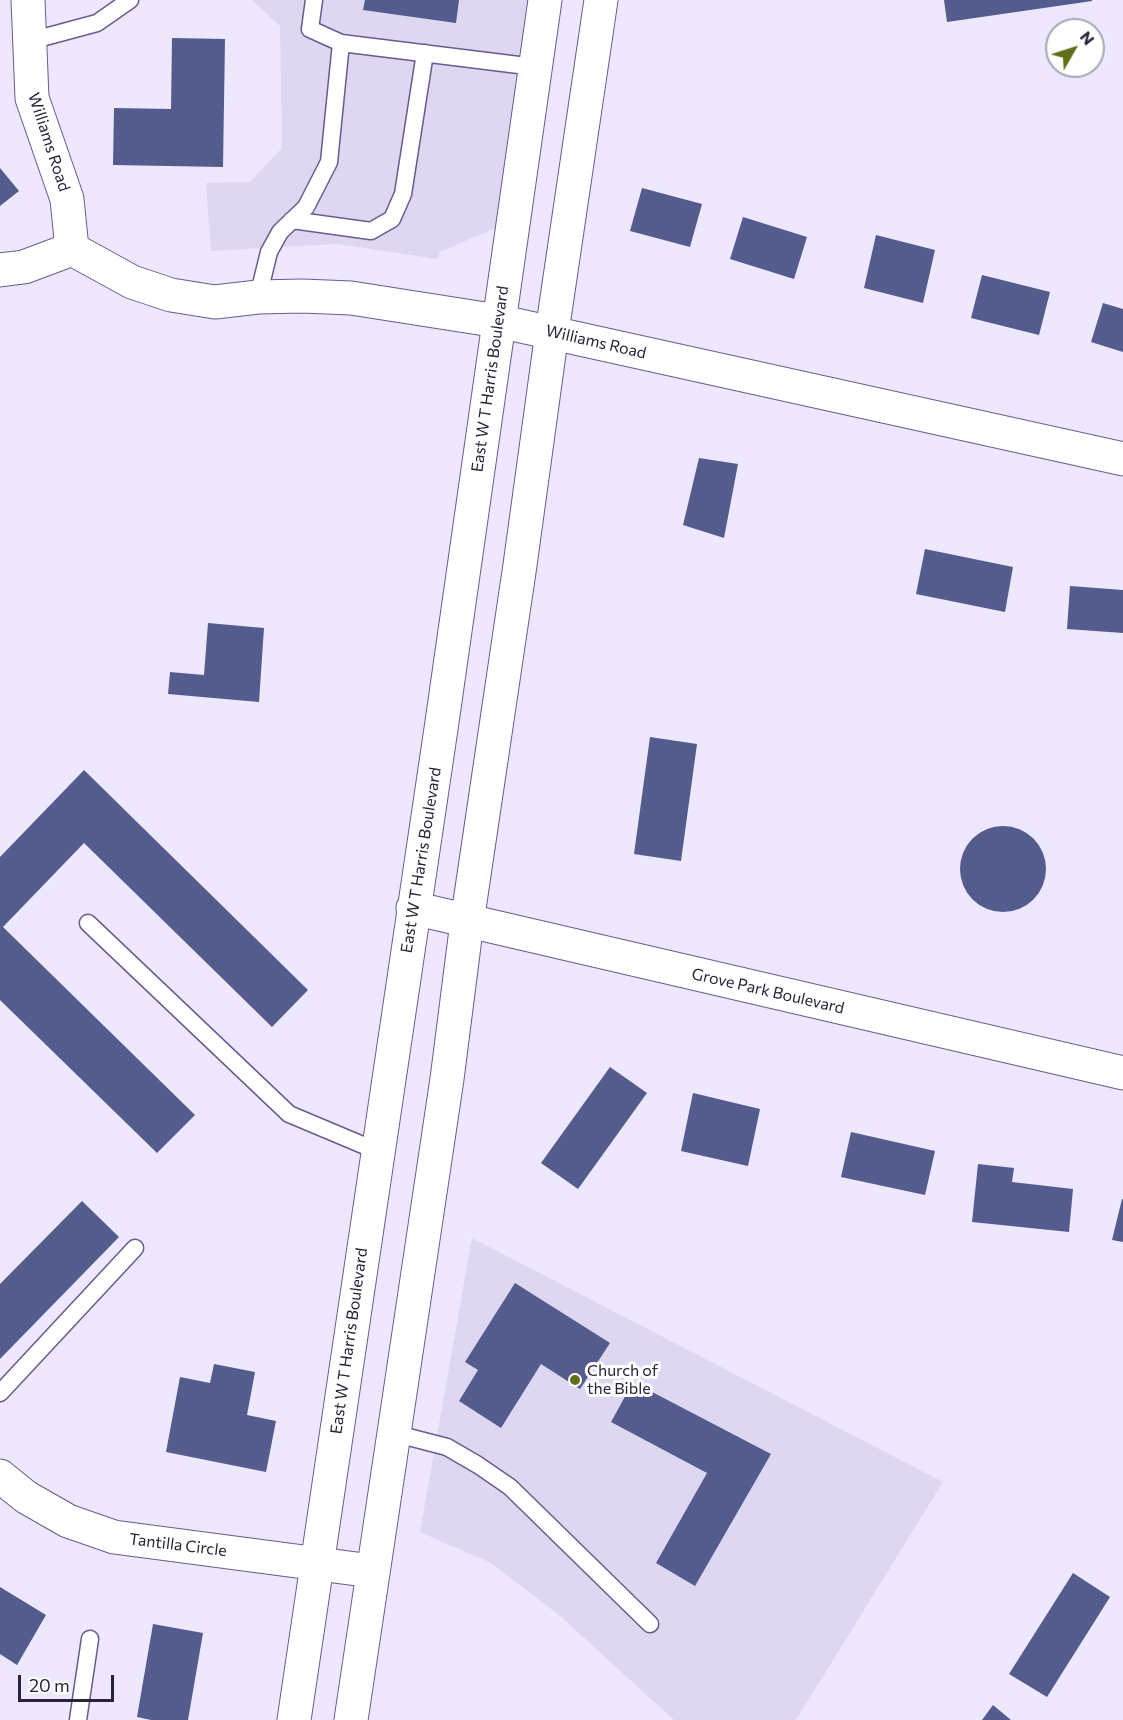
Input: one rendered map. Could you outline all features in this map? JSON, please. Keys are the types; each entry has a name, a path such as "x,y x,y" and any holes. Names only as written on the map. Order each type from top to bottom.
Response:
{"main road":[{"name":"Williams Road","path":"28,0 32,98 67,200 72,249 132,282 171,295 215,302 258,297 351,298 498,321 1123,459"},
{"name":"East W T Harris Boulevard","path":"294,1720 442,722 544,0"},
{"path":"351,1720 447,1079 467,922 601,0"},
{"path":"0,270 24,267 72,249"},
{"name":"Grove Park Boulevard","path":"413,909 1123,1073"},
{"name":"Tantilla Circle","path":"0,1476 26,1497 68,1521 114,1537 372,1571"}],"lane":[{"path":"30,41 97,23 130,0"},
{"path":"314,0 310,29 341,43 535,67"},
{"path":"258,297 269,252 280,232 306,207 329,162 341,43"},
{"path":"292,220 371,231 392,219 403,194 425,53"},
{"path":"88,922 289,1114 378,1152"},
{"path":"0,1393 135,1248"},
{"path":"393,1432 447,1447 510,1487 650,1624"},
{"path":"78,1720 90,1640"}],"shaded area":[{"path":"252,0 532,0 498,227 440,252 438,259 337,244 211,251 206,183 250,182 282,148 280,26"},
{"path":"472,1238 943,1482 796,1720 674,1720 559,1615 491,1563 420,1532"}],"building":[{"path":"365,0 459,0 456,23 363,10"},
{"path":"944,0 1092,0 1092,1 947,22"},
{"path":"172,38 225,39 223,167 113,165 114,108 171,109"},
{"path":"0,168 19,191 0,206"},
{"path":"642,188 702,204 690,247 630,231"},
{"path":"743,217 807,237 794,279 730,259"},
{"path":"876,235 935,250 923,303 864,288"},
{"path":"982,275 1050,292 1039,335 971,318"},
{"path":"1103,303 1123,309 1123,352 1091,342"},
{"path":"699,458 738,464 724,538 683,525"},
{"path":"925,549 1013,567 1005,612 916,594"},
{"path":"1070,586 1123,590 1123,633 1067,629"},
{"path":"208,623 264,628 259,702 168,694 170,672 204,675"},
{"path":"650,737 697,744 681,861 634,854"},
{"path":"84,770 308,990 272,1027 84,843 3,927 195,1115 157,1153 0,1000 0,857"},
{"path":"1003,826 1019,830 1033,839 1042,853 1046,869 1042,885 1033,899 1019,908 1003,912 987,908 973,899 964,885 960,869 964,853 973,839 987,830"},
{"path":"610,1067 647,1093 578,1189 541,1163"},
{"path":"693,1093 760,1109 748,1166 681,1151"},
{"path":"851,1132 935,1151 925,1195 841,1177"},
{"path":"978,1164 1014,1168 1012,1182 1073,1189 1069,1232 972,1222"},
{"path":"1123,1199 1123,1242 1112,1240"},
{"path":"82,1201 119,1237 0,1359 0,1284"},
{"path":"515,1283 610,1343 580,1389 541,1364 501,1428 459,1401 478,1370 465,1362"},
{"path":"214,1364 255,1372 247,1415 276,1421 266,1472 166,1452 180,1377 210,1383"},
{"path":"633,1382 771,1454 695,1586 656,1563 707,1473 611,1422"},
{"path":"1073,1573 1110,1597 1047,1697 1009,1674"},
{"path":"0,1587 46,1615 17,1665 0,1654"},
{"path":"153,1624 203,1633 188,1720 151,1720 137,1717"},
{"path":"993,1705 1011,1720 982,1720"}],"place":[{"name":"Church of the Bible","path":"575,1380"}]}
